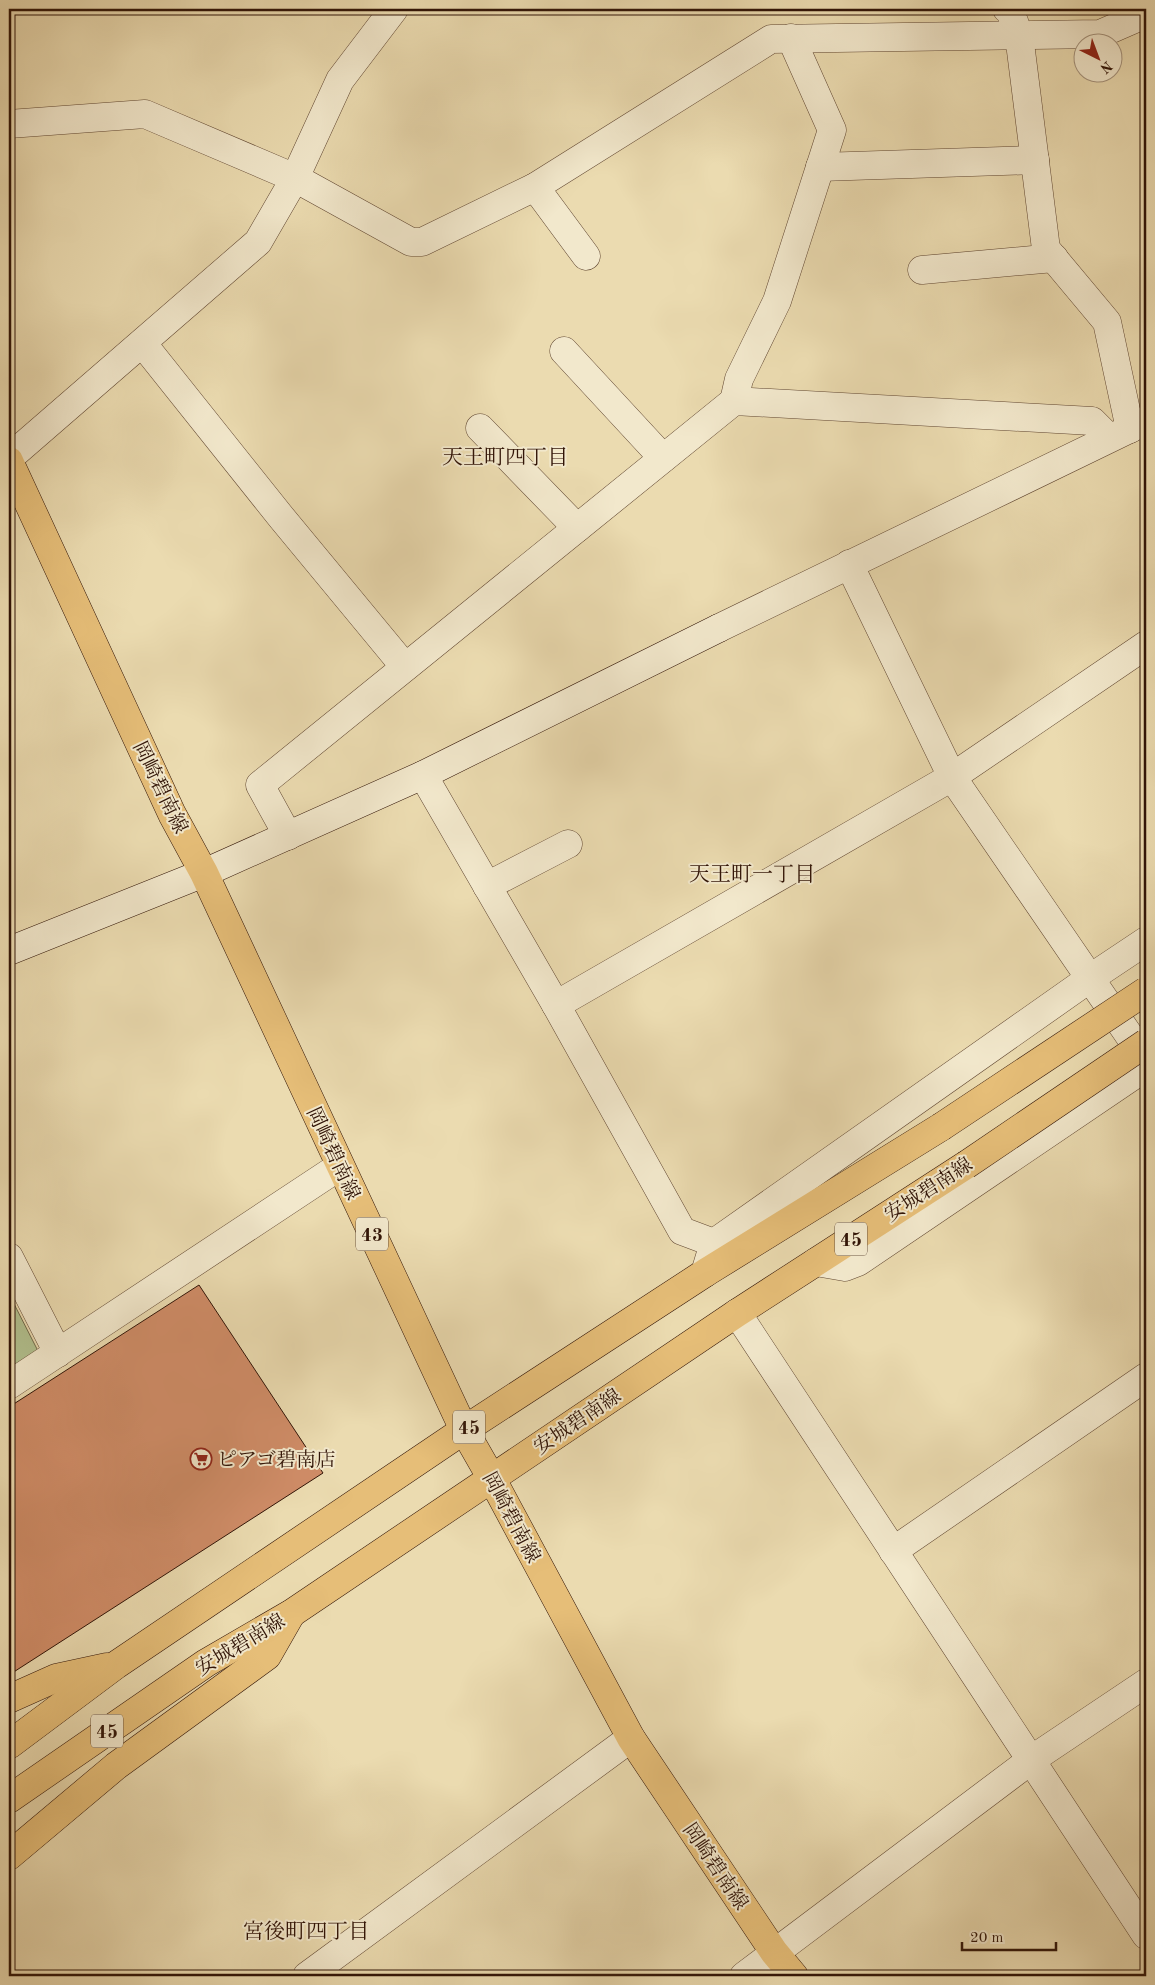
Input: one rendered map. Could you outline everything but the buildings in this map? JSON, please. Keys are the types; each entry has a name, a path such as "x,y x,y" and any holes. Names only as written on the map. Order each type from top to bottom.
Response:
{"main road":[{"name":"岡崎碧南線","path":"9,460 172,814 204,873 464,1430 492,1478 630,1738 774,1952 794,1976"},
{"name":"45","path":"9,1745 116,1665 464,1430 705,1273 941,1127 1146,991"},
{"name":"安城碧南線","path":"9,1799 206,1663 292,1612 738,1313 966,1165 1146,1043"},
{"path":"9,1856 116,1766 267,1656 292,1612"},
{"path":"9,1699 56,1678 116,1665"}],"street":[{"path":"9,460 258,242 295,178 340,80 394,9"},
{"path":"1007,9 1010,11 1019,35 1046,249 1107,322 1128,429"},
{"path":"9,124 145,114 295,178 411,242 422,242 535,187 771,39 1100,34 1146,14"},
{"path":"288,836 260,785 734,401 739,379 776,301 832,130 791,38"},
{"path":"820,167 1035,160"},
{"path":"535,187 586,256"},
{"path":"922,270 1054,258"},
{"path":"143,344 280,517 405,667"},
{"path":"564,351 663,458"},
{"path":"734,401 1092,421 1128,429"},
{"path":"480,428 577,528"},
{"path":"9,951 204,873 423,775 849,564 1128,429"},
{"path":"849,564 952,777 1146,1060"},
{"path":"556,1004 952,777 1146,645"},
{"path":"423,775 556,1004 682,1232 714,1243"},
{"path":"487,886 568,844"},
{"path":"705,1273 714,1243 1089,979 1146,941"},
{"path":"816,1262 846,1267 858,1262 1146,1067"},
{"path":"9,1385 340,1166"},
{"path":"9,1257 58,1353"},
{"path":"738,1313 1146,1934"},
{"path":"893,1551 1146,1377"},
{"path":"744,1976 1031,1760 1146,1683"},
{"path":"307,1976 630,1738"}],"green space":[{"path":"9,1294 38,1351 9,1370"}],"place":[{"name":"ピアゴ碧南店","path":"201,1459"}],"district":[{"name":"天王町四丁目","path":"505,457"},
{"name":"天王町一丁目","path":"752,874"},
{"name":"宮後町四丁目","path":"306,1931"}]}
